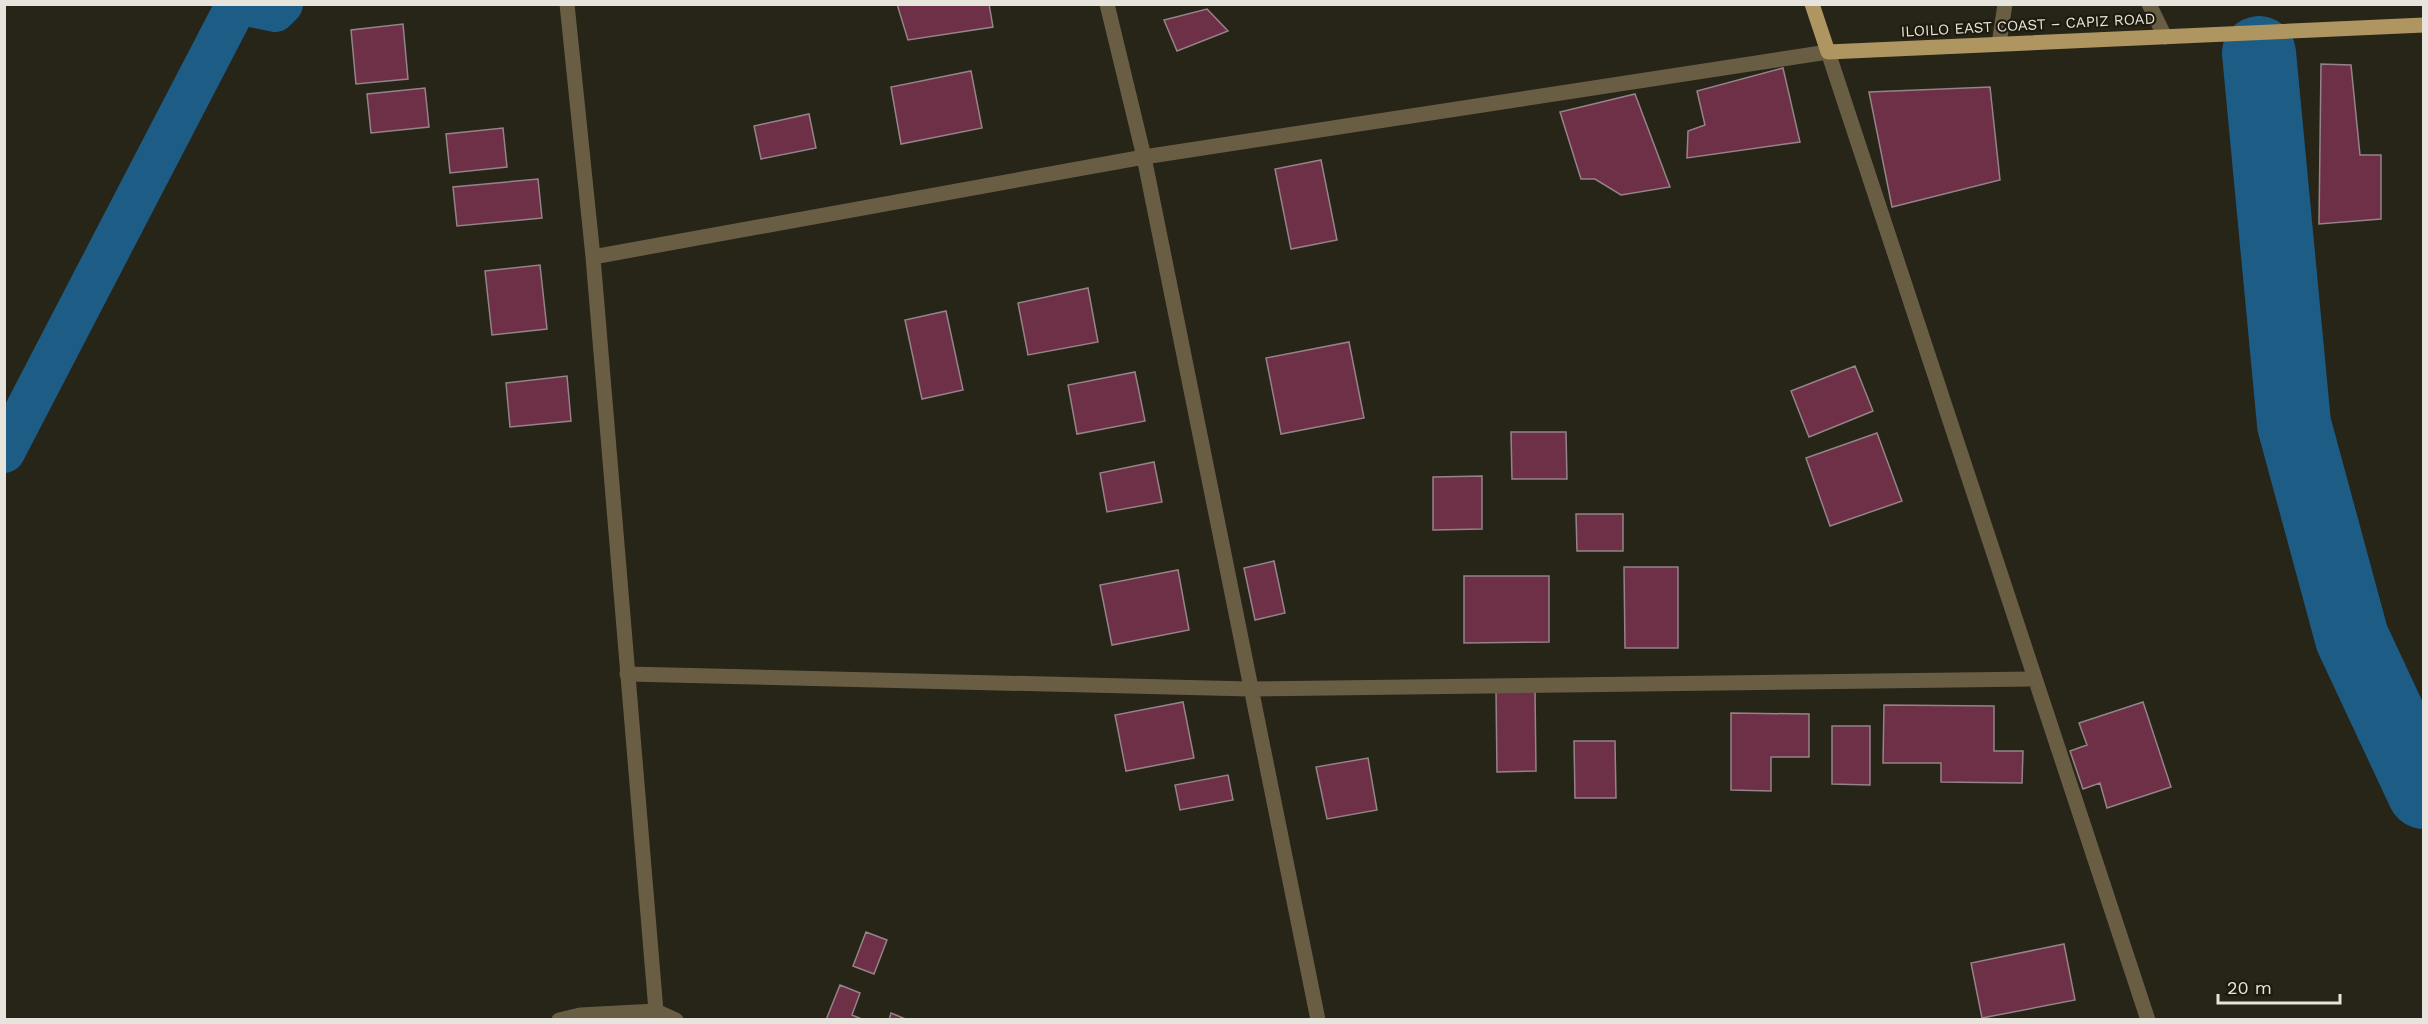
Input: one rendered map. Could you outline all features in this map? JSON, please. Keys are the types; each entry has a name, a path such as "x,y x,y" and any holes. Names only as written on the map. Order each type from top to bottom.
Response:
{"main road":[{"path":"1812,4 1827,52"},
{"name":"ILOILO EAST COAST – CAPIZ ROAD","path":"1827,52 2424,25"}],"street":[{"path":"567,4 593,257 656,1011"},
{"path":"1107,4 1144,157 1318,1020"},
{"path":"1999,44 2005,4"},
{"path":"2149,4 2165,37"},
{"path":"593,257 1144,157 1827,52 2148,1020"},
{"path":"627,674 1251,689 2035,679"},
{"path":"559,1020 579,1015 656,1011 676,1020"}],"building":[{"path":"897,4 989,4 993,27 908,40"},
{"path":"1207,9 1228,31 1177,51 1164,20"},
{"path":"403,24 408,79 356,84 351,30"},
{"path":"2321,64 2351,65 2360,155 2381,155 2381,219 2319,224"},
{"path":"1783,68 1800,142 1687,158 1688,131 1705,125 1697,91"},
{"path":"971,71 982,128 901,144 891,87"},
{"path":"1990,87 2000,180 1892,207 1869,92"},
{"path":"425,88 429,127 371,133 367,94"},
{"path":"1635,94 1670,187 1621,195 1595,179 1581,179 1560,112"},
{"path":"809,114 816,148 761,159 754,126"},
{"path":"503,128 507,167 450,173 446,134"},
{"path":"1321,160 1337,240 1291,249 1275,169"},
{"path":"538,179 542,218 457,226 453,187"},
{"path":"540,265 547,329 492,335 485,271"},
{"path":"1088,288 1098,342 1028,355 1018,303"},
{"path":"946,311 963,390 922,399 905,320"},
{"path":"1349,342 1364,418 1281,434 1266,358"},
{"path":"1855,366 1873,411 1809,437 1791,391"},
{"path":"1135,372 1145,421 1077,434 1068,385"},
{"path":"567,376 571,421 510,427 506,383"},
{"path":"1511,432 1566,432 1567,479 1512,479"},
{"path":"1877,433 1902,501 1830,526 1806,458"},
{"path":"1154,462 1162,502 1107,512 1100,473"},
{"path":"1482,476 1482,529 1433,530 1433,477"},
{"path":"1576,514 1623,514 1623,551 1577,551"},
{"path":"1274,561 1285,613 1255,620 1244,568"},
{"path":"1624,567 1678,567 1678,648 1625,648"},
{"path":"1178,570 1189,630 1112,645 1100,585"},
{"path":"1464,576 1549,576 1549,642 1464,643"},
{"path":"1535,689 1536,771 1497,772 1496,690"},
{"path":"1183,702 1194,758 1126,771 1115,715"},
{"path":"2143,702 2171,787 2107,808 2100,783 2083,789 2070,751 2087,745 2079,723"},
{"path":"1884,705 1994,706 1994,751 2023,751 2022,783 1941,782 1941,763 1883,763"},
{"path":"1731,713 1809,714 1809,757 1771,757 1771,791 1731,790"},
{"path":"1832,726 1870,726 1870,785 1832,784"},
{"path":"1574,741 1615,741 1616,798 1575,798"},
{"path":"1368,758 1377,810 1327,819 1316,767"},
{"path":"1228,775 1233,800 1180,810 1175,785"},
{"path":"866,932 887,940 874,974 853,966"},
{"path":"2064,944 2075,1000 1982,1018 1971,963"},
{"path":"840,985 860,993 852,1015 864,1020 826,1020"},
{"path":"891,1013 908,1020 889,1020"}],"waterway":[{"path":"4,452 237,4"},
{"path":"241,4 275,11 282,4"},
{"path":"2259,53 2294,424 2352,638 2424,792"}]}
